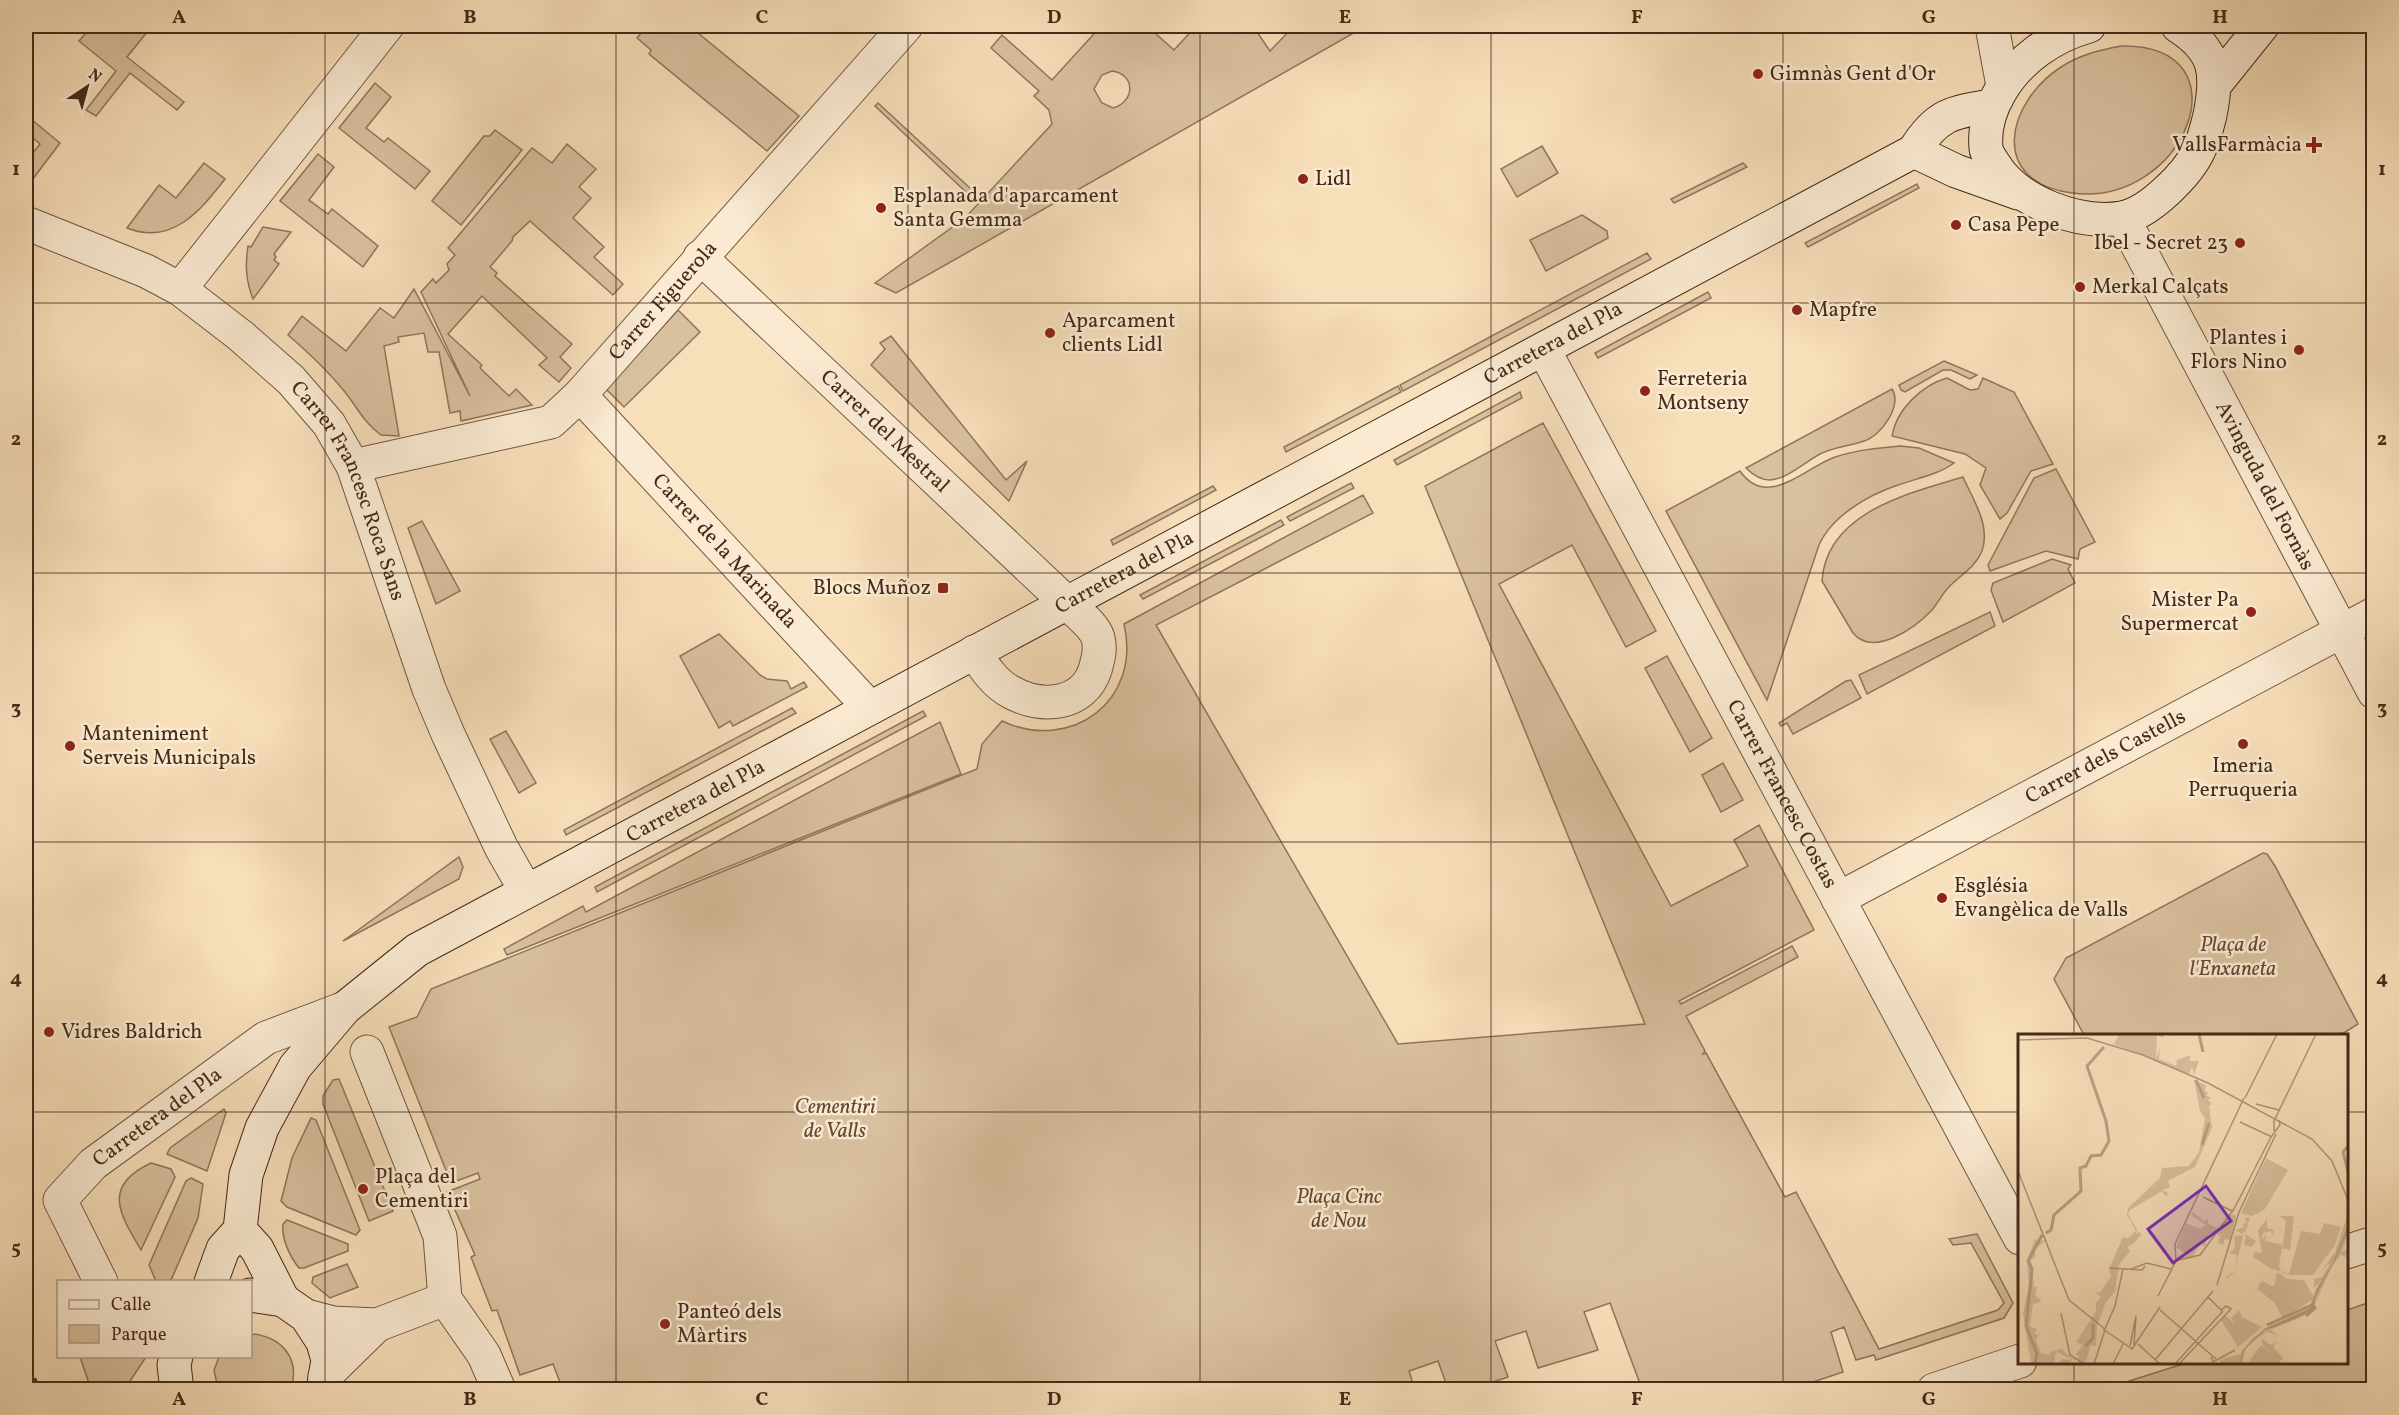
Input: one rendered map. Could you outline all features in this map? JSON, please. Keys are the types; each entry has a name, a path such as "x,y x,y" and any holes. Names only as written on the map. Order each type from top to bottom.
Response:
{"street":[{"path":"180,289 387,26"},
{"name":"Carrer Figuerola","path":"353,466 551,422 580,394 906,26"},
{"path":"1992,26 1998,96"},
{"path":"2178,26 2198,40 2211,62 2217,82"},
{"path":"1998,96 1957,111 1928,128 1914,152 1956,171 2058,210 2088,217 2123,218 2170,189 2199,152 2217,82 2262,26"},
{"path":"2025,196 1999,172 1986,150 1987,118 1998,96 2032,55 2069,28"},
{"name":"Carretera del Pla","path":"240,1230 246,1175 262,1128 295,1067 345,1008 417,950 869,707 1068,604 1544,350 1784,219 1914,152"},
{"name":"Avinguda del Fornàs","path":"2123,218 2373,692"},
{"name":"Carrer Francesc Roca Sans","path":"26,223 104,253 180,289 241,336 291,380 329,424 353,466 429,689 501,847 526,891"},
{"name":"Carrer del Mestral","path":"700,257 1068,604 1095,631 1100,652 1091,680 1079,695 1053,703 1039,703 1010,692 988,673 974,652"},
{"name":"Carrer Francesc Costas","path":"1544,350 2018,1236"},
{"name":"Carrer de la Marinada","path":"580,394 869,707"},
{"name":"Carrer dels Castells","path":"1838,899 2373,614"},
{"name":"Carretera del Pla","path":"100,1280 60,1200 93,1164 266,1038 345,1008"},
{"path":"367,1052 440,1236 445,1299 484,1355 499,1389"},
{"path":"211,1280 223,1249 240,1230 257,1249 295,1308 323,1342 328,1360 324,1383"},
{"path":"2348,1251 2373,1243"},
{"path":"252,1296 295,1308 333,1323 376,1325 445,1299"},
{"path":"324,1383 376,1325"},
{"path":"1934,1389 2018,1361"},
{"path":"153,1389 176,1370"}],"green space":[{"path":"92,26 152,26 127,57 184,102 177,110 130,73 96,116 86,110 116,71 79,41"},
{"path":"647,26 694,26 692,28 799,116 767,151 649,54 651,50 637,38"},
{"path":"1101,26 1147,26 1174,50 1196,26 1253,26 1270,51 1294,26 1366,26 896,293 875,283 965,218 1052,124 1049,110 1034,96 1039,91 991,48 1002,35 1052,80","holes":["1112,71 1120,73 1129,82 1129,94 1126,100 1113,108 1102,103 1094,89 1102,75"]},
{"path":"2121,46 2161,52 2184,70 2192,96 2187,124 2171,153 2145,176 2112,191 2072,193 2045,186 2027,174 2017,158 2014,139 2018,120 2028,100 2042,82 2061,67 2075,59"},
{"path":"375,83 391,97 366,128 384,142 388,138 430,171 415,189 339,128"},
{"path":"878,103 972,190 968,194 875,106"},
{"path":"26,115 60,143 26,188 26,162 40,144 26,132"},
{"path":"495,130 522,150 461,225 432,201 484,136 490,136"},
{"path":"567,144 596,169 579,187 591,198 573,218 604,247 594,257 623,284 613,295 530,221 513,237 490,267 497,273 495,276 572,344 560,357 571,368 559,382 539,365 547,358 482,296 448,334 482,365 480,368 509,396 516,389 532,405 461,421 460,411 450,413 439,352 428,352 424,333 398,337 399,342 384,346 399,436 381,435 365,420 332,377 288,335 302,316 346,351 380,308 394,318 414,289 470,396 421,292 433,279 436,283 449,270 447,264 455,255 448,248 532,148 552,163"},
{"path":"1542,146 1558,173 1517,197 1501,169"},
{"path":"318,154 334,167 309,200 328,214 332,209 378,246 363,267 280,201"},
{"path":"204,163 225,179 195,213 171,229 158,232 143,232 127,228 159,185 176,198"},
{"path":"1743,163 1747,167 1674,203 1671,199"},
{"path":"1917,184 1919,188 1808,247 1805,243"},
{"path":"1582,215 1607,231 1608,238 1546,271 1530,240"},
{"path":"263,227 291,232 274,254 276,257 274,260 279,264 253,299 247,273 248,246 251,247"},
{"path":"1647,253 1651,259 1403,391 1400,385"},
{"path":"1708,292 1711,298 1598,358 1595,353"},
{"path":"678,310 700,332 624,407 606,389"},
{"path":"891,336 1006,480 1027,461 1009,501 871,365 885,349 880,343"},
{"path":"1944,361 1977,375 1970,379 1951,370 1943,370 1905,392 1901,390 1899,385"},
{"path":"1947,378 1970,390 1978,389 1983,378 2014,392 2053,464 2031,471 2007,513 2000,519 1980,485 1986,468 1965,454 1892,436 1899,417 1912,400 1928,386"},
{"path":"1398,386 1401,392 1286,452 1284,447"},
{"path":"1892,389 1895,403 1892,411 1883,427 1871,438 1825,452 1776,479 1763,479 1746,468"},
{"path":"1520,392 1522,398 1397,465 1394,460"},
{"path":"1543,423 1656,631 1626,647 1572,545 1499,584 1671,906 1748,866 1734,840 1759,825 1814,930 1679,1001 1681,1004 1792,946 1798,957 1686,1016 1705,1051 1703,1054 1706,1053 1785,1197 1796,1192 1879,1349 1998,1310 2004,1303 1971,1243 1953,1245 1949,1239 1977,1234 2013,1303 2004,1318 1876,1360 1874,1355 1856,1360 1844,1327 1831,1332 1843,1372 1792,1389 1642,1389 1610,1303 1584,1312 1598,1350 1538,1368 1526,1331 1495,1341 1508,1377 1472,1389 1448,1389 1438,1361 1409,1371 1415,1390 549,1390 561,1385 553,1364 520,1375 497,1310 492,1311 471,1257 475,1255 447,1192 480,1179 478,1173 451,1183 389,1027 417,1017 431,989 977,769 982,744 1002,721 1028,729 1053,730 1076,725 1096,713 1112,697 1122,676 1127,652 1124,624 1363,495 1373,513 1156,625 1398,1044 1645,1024 1425,486"},
{"path":"1900,446 1919,448 1954,463 1941,471 1887,489 1863,501 1842,516 1825,535 1819,545 1767,700 1666,511 1740,471 1751,482 1762,487 1774,487 1835,457 1859,451"},
{"path":"2056,469 2095,542 2080,549 2078,559 2046,551 1990,571 1988,565 2034,478"},
{"path":"1963,477 1983,522 1984,541 1979,557 1946,590 1932,610 1916,624 1883,641 1862,640 1853,633 1822,581 1827,557 1838,538 1854,522 1874,509 1919,490"},
{"path":"1351,483 1354,488 1290,521 1287,517"},
{"path":"1213,486 1216,490 1113,545 1111,540"},
{"path":"1281,520 1284,525 1143,599 1140,595"},
{"path":"422,521 460,591 436,604 408,528"},
{"path":"2052,559 2071,565 2068,569 2075,583 2003,622 1991,590 1993,583"},
{"path":"1990,612 1995,626 1867,694 1859,675"},
{"path":"719,634 760,675 767,679 787,681 791,689 804,682 807,687 733,726 730,721 719,728 680,656"},
{"path":"1667,656 1712,738 1690,752 1645,668"},
{"path":"1851,680 1861,698 1793,734 1787,723 1781,726 1779,723 1846,681"},
{"path":"792,708 796,713 566,835 564,830"},
{"path":"923,711 926,716 597,892 595,887"},
{"path":"940,722 961,774 507,955 504,949 583,906 586,912"},
{"path":"506,731 536,783 519,793 490,739"},
{"path":"1723,763 1743,800 1721,812 1702,775"},
{"name":"Plaça de l'Enxaneta","path":"2263,853 2267,854 2275,866 2358,1024 2342,1034 2083,1034 2054,979 2066,958"},
{"path":"459,857 463,867 459,879 343,941"},
{"path":"339,1079 393,1211 369,1221 323,1104 323,1096 333,1080"},
{"path":"224,1109 226,1113 207,1171 167,1154 170,1148"},
{"path":"311,1118 316,1120 360,1230 356,1235 287,1207 281,1201 292,1158"},
{"path":"151,1163 171,1169 175,1177 141,1250 126,1224 119,1201 126,1181"},
{"path":"191,1178 203,1184 198,1218 172,1278 156,1280 149,1265 186,1181"},
{"path":"287,1220 348,1244 348,1251 299,1268 289,1253 285,1241 283,1224"},
{"path":"347,1264 358,1287 330,1298 312,1283 313,1277"},
{"path":"2373,1301 2373,1389 2104,1389 2183,1364 2348,1364 2348,1310"},
{"path":"252,1335 274,1341 287,1352 293,1369 291,1389 218,1389 214,1370 219,1358 252,1358"},
{"path":"81,1358 145,1358 121,1390 91,1389"}],"railway":[{"path":"26,1360 39,1390"}],"place":[{"name":"Gimnàs Gent d'Or","path":"1758,74"},
{"name":"VallsFarmàcia","path":"2314,145"},
{"name":"Lidl","path":"1303,179"},
{"name":"Esplanada d'aparcament Santa Gemma","path":"881,208"},
{"name":"Casa Pepe","path":"1956,225"},
{"name":"Ibel - Secret 23","path":"2240,243"},
{"name":"Merkal Calçats","path":"2080,287"},
{"name":"Mapfre","path":"1797,310"},
{"name":"Aparcament clients Lidl","path":"1050,333"},
{"name":"Plantes i Flors Nino","path":"2299,350"},
{"name":"Ferreteria Montseny","path":"1645,391"},
{"name":"Blocs Muñoz","path":"943,588"},
{"name":"Mister Pa Supermercat","path":"2251,612"},
{"name":"Imeria Perruqueria","path":"2243,744"},
{"name":"Manteniment Serveis Municipals","path":"70,746"},
{"name":"Església Evangèlica de Valls","path":"1942,898"},
{"name":"Vidres Baldrich","path":"49,1032"},
{"name":"Plaça del Cementiri","path":"363,1189"},
{"name":"Panteó dels Màrtirs","path":"665,1324"}],"park label":[{"name":"Cementiri de Valls","path":"835,1119"},
{"name":"Plaça Cinc de Nou","path":"1339,1209"}]}
